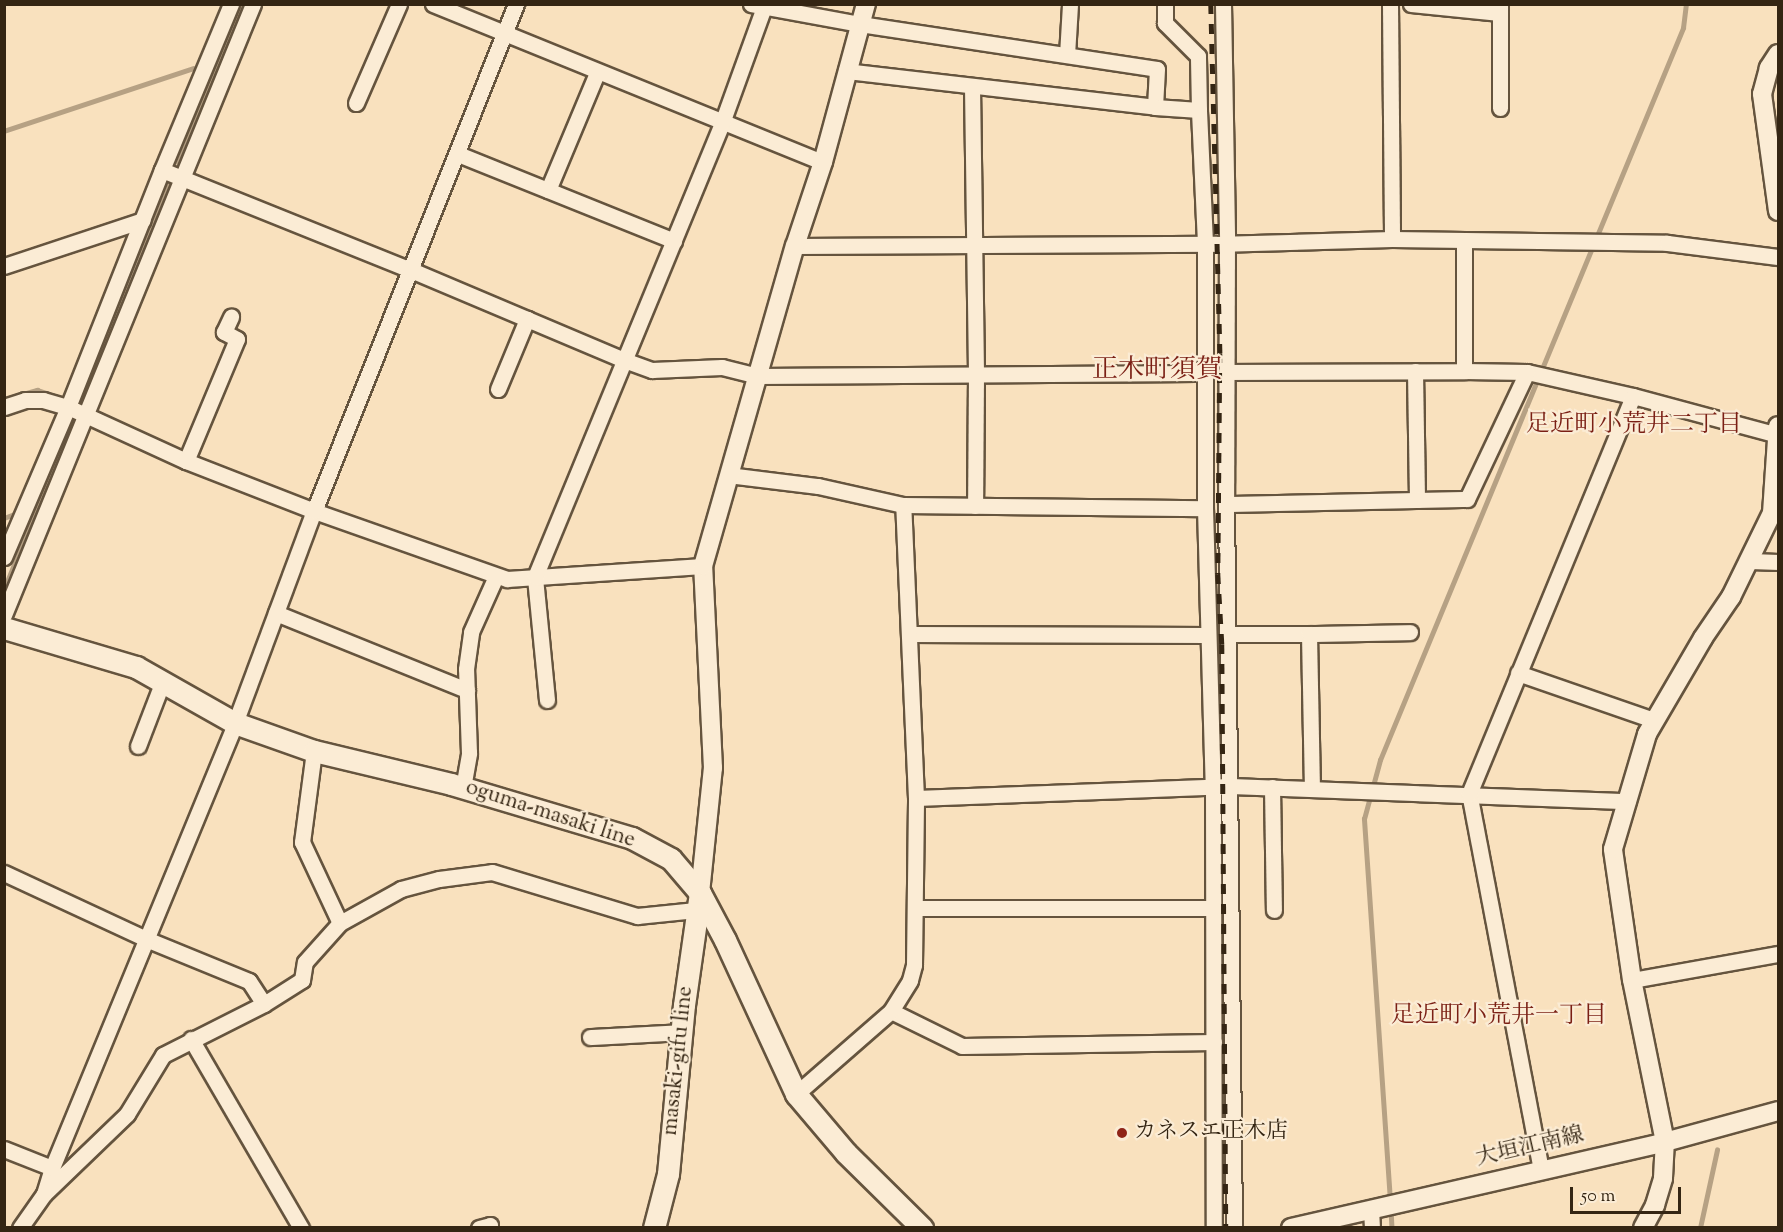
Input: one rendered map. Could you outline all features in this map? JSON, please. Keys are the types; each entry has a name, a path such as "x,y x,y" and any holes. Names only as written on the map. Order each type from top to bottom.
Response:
{"main road":[{"name":"oguma-masaki line","path":"4,628 136,667 235,723 314,751 463,788 632,838 671,859 725,940 796,1094 846,1153 922,1227"},
{"name":"masaki-gifu line","path":"654,1227 668,1174 681,1032 698,902"}],"street":[{"path":"4,557 68,407 231,4"},
{"path":"4,615 253,4"},
{"path":"356,103 399,4"},
{"path":"433,4 597,73 823,162"},
{"path":"45,1194 52,1168 235,723 314,511 506,36 516,4"},
{"path":"20,1227 45,1194 127,1114 163,1054 264,1004 302,980 305,962 340,924 401,889 439,879 492,872 637,916 698,902 713,768 703,566 795,246 823,162 866,4"},
{"path":"1067,55 1071,4"},
{"path":"1165,4 1165,23 1198,56 1205,243 1205,508 1213,787 1214,1227"},
{"path":"1222,4 1227,243 1226,504 1231,786 1234,1227"},
{"path":"1390,4 1392,239"},
{"path":"1412,4 1500,9 1500,108"},
{"path":"547,700 536,577 722,123 760,6 860,24 1156,69 1155,107"},
{"path":"1779,54 1769,68 1762,94 1779,211"},
{"path":"846,71 1155,107 1199,110"},
{"path":"548,190 597,73"},
{"path":"972,86 976,375 975,506"},
{"path":"458,154 674,241"},
{"path":"162,170 652,370 722,367 757,376 1196,373"},
{"path":"4,266 142,220"},
{"path":"795,246 1227,243 1392,239 1667,243 1779,257"},
{"path":"1464,240 1464,371"},
{"path":"186,461 237,339 224,332 231,317"},
{"path":"498,389 526,319"},
{"path":"1414,371 1417,501"},
{"path":"1226,372 1527,372 1778,432 1772,513 1751,561 1731,597 1703,638 1647,734 1613,849 1632,980 1665,1142 1663,1178 1655,1205 1643,1227"},
{"path":"1226,504 1467,499 1527,372"},
{"path":"1542,1170 1469,794 1633,396"},
{"path":"4,407 25,400 43,400 68,407 186,461 314,511 507,579 703,566"},
{"path":"728,475 818,486 903,505 1205,508"},
{"path":"796,1094 891,1011 910,980 914,965 916,798 903,505"},
{"path":"1751,561 1779,562"},
{"path":"463,788 469,753 466,669 471,632 496,576"},
{"path":"276,613 467,690"},
{"path":"1228,634 1410,632"},
{"path":"909,634 1208,635"},
{"path":"1309,634 1312,788"},
{"path":"1518,673 1654,720"},
{"path":"138,746 163,681"},
{"path":"314,751 302,842 340,924"},
{"path":"916,798 1231,786 1628,801"},
{"path":"1272,787 1274,910"},
{"path":"4,873 146,939 249,981 264,1004"},
{"path":"915,908 1213,909"},
{"path":"1632,980 1779,954"},
{"path":"891,1011 962,1046 1214,1041"},
{"path":"590,1037 681,1032"},
{"path":"191,1039 301,1227"},
{"name":"大垣江南線","path":"1292,1227 1372,1218 1542,1170 1665,1142 1779,1111"},
{"path":"4,1149 52,1168"},
{"path":"479,1227 490,1227"}],"waterway":[{"path":"178,163 243,4"},
{"path":"1390,1201 1364,819 1380,760 1683,28 1686,4"},
{"path":"4,131 193,68"},
{"path":"79,407 168,186"},
{"path":"23,394 37,390 49,394"},
{"path":"4,589 74,417"},
{"path":"4,518 17,513"},
{"path":"1700,1228 1717,1150"},
{"path":"1391,1209 1392,1228"}],"railway":[{"path":"1211,4 1220,353 1218,574 1222,644 1226,1228"}],"place":[{"name":"カネスエ正木店","path":"1122,1133"}],"district":[{"name":"正木町須賀","path":"1157,371"},
{"name":"足近町小荒井二丁目","path":"1634,426"},
{"name":"足近町小荒井一丁目","path":"1499,1017"}]}
